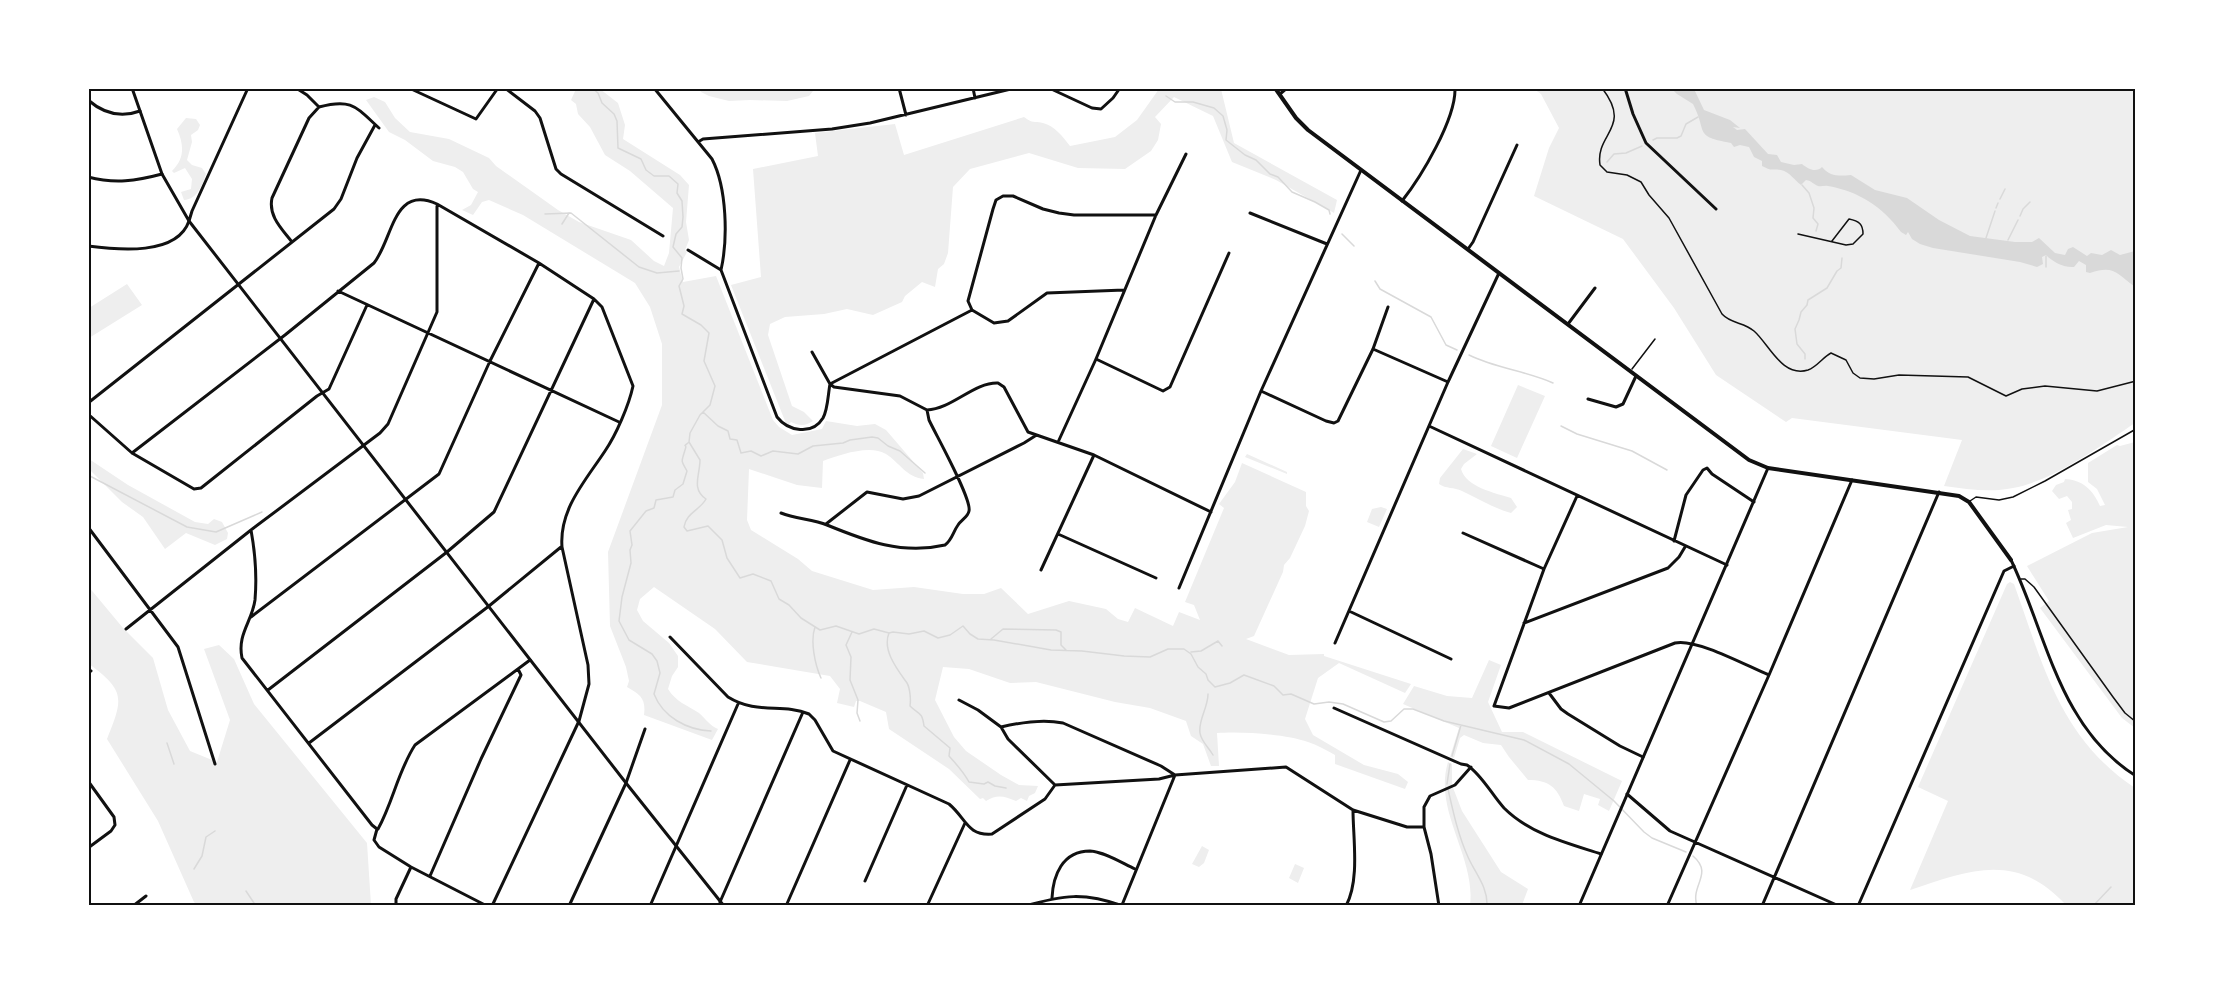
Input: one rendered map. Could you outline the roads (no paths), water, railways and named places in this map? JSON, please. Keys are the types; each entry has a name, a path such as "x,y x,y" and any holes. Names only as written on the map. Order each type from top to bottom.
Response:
{"main road":[{"path":"1275,88 1296,118 1308,130 1749,460 1768,468 1959,496 1970,502 2007,551 2011,560"}],"street":[{"path":"132,88 162,174 189,221 723,905"},
{"path":"88,246 122,249 160,245 178,238 186,231 192,211 248,88"},
{"path":"296,88 319,107"},
{"path":"409,88 476,119 498,88"},
{"path":"505,88 535,111 540,118 556,169 561,174 663,236"},
{"path":"654,88 712,159 718,173 725,222 725,250 721,270 777,417 788,427 801,430 817,426 825,414 830,384 812,352"},
{"path":"899,88 906,114"},
{"path":"973,88 975,99"},
{"path":"698,142 870,123 1015,88"},
{"path":"1049,88 1092,108 1101,109 1120,88"},
{"path":"1280,94 1287,88"},
{"path":"1402,201 1425,169 1449,117 1455,97 1455,88"},
{"path":"1625,88 1633,114 1646,143 1716,208"},
{"path":"88,100 108,113 123,115 140,111"},
{"path":"88,403 239,285 338,205 357,158 377,126 364,112 347,103 335,102 319,107 309,118 271,203 275,219 292,242"},
{"path":"1468,249 1516,146"},
{"path":"1059,441 1156,216 1186,154"},
{"path":"1179,588 1261,391 1361,170"},
{"path":"88,177 104,181 128,182 162,174"},
{"path":"1124,290 1047,293 1018,316 1008,321 994,323 972,310 968,302 993,208 996,200 1004,196 1013,196 1059,213 1156,216"},
{"path":"132,453 374,263 380,256 398,213 408,203 417,199 436,204 539,263 594,299 602,307 633,386 631,396 607,449 583,482 561,530 562,547 588,665 589,684 579,721 489,906 411,867 380,848 374,840 377,829 386,815 406,758 415,745 530,660"},
{"path":"126,629 251,530 364,446 388,424 437,312 436,204"},
{"path":"1250,213 1327,244"},
{"path":"688,250 721,270"},
{"path":"1096,359 1163,391 1170,387 1229,253"},
{"path":"249,618 439,474 490,361 539,263"},
{"path":"1335,643 1448,382 1499,273"},
{"path":"1568,324 1595,288"},
{"path":"338,291 619,422"},
{"path":"268,690 447,552 494,512 594,299"},
{"path":"88,414 132,453 194,489 201,488 332,384 367,305"},
{"path":"1261,391 1326,421 1334,423 1338,421 1373,349 1389,308"},
{"path":"830,384 972,310"},
{"path":"1373,349 1448,382"},
{"path":"1588,399 1616,407 1623,404 1636,376"},
{"path":"830,384 843,389 900,396 927,410 940,408 987,384 998,382 1004,387 1025,429 1035,436 1059,441 1094,455 1211,512"},
{"path":"781,513 826,524 840,531 895,549 945,545 970,509 965,493 929,420 927,410"},
{"path":"1429,426 1727,565"},
{"path":"826,524 867,492 908,499 919,496 1024,444 1035,436"},
{"path":"1041,570 1094,455"},
{"path":"1674,541 1686,495 1703,470 1707,468 1712,474 1754,502"},
{"path":"1579,906 1768,468"},
{"path":"1667,906 1852,480"},
{"path":"1762,906 1938,492"},
{"path":"1577,496 1544,570 1494,706 1509,708 1684,641 1769,675"},
{"path":"88,527 178,647 215,764"},
{"path":"251,530 254,547 255,600 242,635 240,648 242,658 377,829"},
{"path":"1464,533 1544,570"},
{"path":"1058,534 1156,578"},
{"path":"1524,623 1668,568 1679,557 1685,546"},
{"path":"309,743 489,606 562,547"},
{"path":"2011,560 2071,707 2101,748 2136,776"},
{"path":"1858,906 2004,571 2014,566"},
{"path":"1349,612 1451,659"},
{"path":"670,637 728,697 738,703 764,709 803,712 815,720 833,751 950,804 958,811 970,830 982,835 992,834 1045,799 1055,785"},
{"path":"430,876 521,675 518,669"},
{"path":"1549,693 1568,714 1620,746 1643,757"},
{"path":"959,700 978,710 1001,727 1008,739 1055,785 1160,779 1175,775 1286,767 1353,810 1407,826 1424,827"},
{"path":"650,906 738,703"},
{"path":"1334,708 1471,767 1505,809 1523,823 1555,840 1601,854"},
{"path":"723,905 726,888 803,712"},
{"path":"1001,727 1047,720 1063,723 1161,766 1175,775"},
{"path":"569,906 626,783 645,729"},
{"path":"786,906 850,760"},
{"path":"1439,906 1431,854 1424,827 1424,807 1427,799 1437,791 1455,785 1471,767"},
{"path":"1025,906 1053,898 1089,896 1122,905 1175,775"},
{"path":"88,781 114,817 115,825 111,831 88,848"},
{"path":"865,881 908,785"},
{"path":"1627,794 1670,831 1839,906"},
{"path":"1346,906 1353,892 1353,810"},
{"path":"927,906 965,822"},
{"path":"1053,898 1053,881 1060,866 1067,858 1080,852 1091,851 1101,854 1135,869"},
{"path":"396,906 396,899 411,867"},
{"path":"133,906 147,896"}],"lane":[{"path":"1602,88 1612,104 1615,118 1612,130 1601,151 1600,165 1608,172 1627,175 1641,182 1669,218 1722,314 1729,320 1742,323 1752,329 1768,350 1782,363 1797,369 1808,370 1831,353 1846,360 1860,378 1874,379 1899,375 1968,377 2006,396 2028,388 2045,386 2097,391 2136,381"},
{"path":"1798,234 1846,244 1853,244 1863,234 1861,225 1849,219 1832,241"},
{"path":"1630,371 1655,339"},
{"path":"1970,502 1976,497 1999,500 2013,497 2045,482 2136,429"},
{"path":"2020,579 2025,579 2034,587 2119,705 2136,722"}],"waterway":[{"path":"592,88 598,93 602,103 614,114 617,121 618,148 641,159 646,170 654,176 669,176 678,184 677,193 682,201 683,217 682,227 676,234 673,247 682,258 683,279 679,286 684,306 682,314 701,325 709,333 704,361 715,386 710,405 700,415 690,433 689,442 700,460 697,481 699,491 706,499 687,518 684,527 687,531 708,526 722,540 727,558 740,578 753,574 771,581 779,599 789,605 801,618 820,630 836,626 859,634 874,629 889,633 909,634 924,631 938,638 950,635 963,626 978,639 1051,650 1150,657 1168,649 1184,649 1191,654 1198,667 1215,687 1230,683 1244,675 1274,686 1283,695 1291,694 1314,704 1329,702 1343,704 1384,722 1391,721 1404,709 1413,709 1444,721 1524,740 1569,764 1614,801 1652,838 1686,852"},
{"path":"1166,96 1175,102 1193,102 1214,108 1223,116 1227,130 1226,140 1245,155 1256,160 1270,174 1278,177 1292,192 1329,210 1330,214"},
{"path":"1653,140 1681,136 1686,124 1698,117"},
{"path":"1607,162 1614,154 1626,153 1642,146"},
{"path":"1802,185 1809,193 1814,208 1813,218 1818,224 1816,231"},
{"path":"2000,199 2005,189"},
{"path":"2020,216 2030,202"},
{"path":"1996,208 1998,203"},
{"path":"1986,238 1995,211"},
{"path":"562,224 569,213"},
{"path":"545,214 571,213 639,267 657,273 679,271"},
{"path":"2008,240 2018,220"},
{"path":"1342,234 1354,246"},
{"path":"2046,256 2046,267"},
{"path":"1805,359 1805,354 1797,344 1795,329 1801,312 1808,300 1827,288 1841,268 1842,258"},
{"path":"1375,281 1380,289 1431,317 1446,345 1457,350"},
{"path":"1469,355 1553,383"},
{"path":"703,412 718,426 728,431 730,439 737,440 741,453 751,451 761,456 773,451 798,454 813,446 872,437 900,451 925,473"},
{"path":"1561,426 1577,434 1632,451 1667,470"},
{"path":"689,442 685,445 682,459 687,471 683,484 675,490 673,497 656,500 654,508 646,511 630,531 631,563 622,597 619,621 629,640 652,654 657,661 660,673 654,694 663,709 685,725 711,731"},
{"path":"88,475 187,527 216,532 262,512"},
{"path":"815,627 814,653 821,678"},
{"path":"991,639 1003,629 1056,630 1061,632 1061,645 1066,650"},
{"path":"852,632 846,645 851,657 850,680 858,700 857,713 860,721"},
{"path":"889,633 887,639 889,653 908,685 910,706 921,715 924,726 950,748 949,756 969,782 984,784 988,782 1006,788"},
{"path":"1191,652 1201,651 1218,641 1222,646"},
{"path":"1208,694 1200,723 1200,733 1203,742 1213,755"},
{"path":"1452,756 1461,725"},
{"path":"167,743 174,764"},
{"path":"1447,784 1450,764"},
{"path":"1448,789 1461,840 1483,886 1487,906"},
{"path":"194,869 202,856 206,837 215,831"},
{"path":"1693,856 1702,868 1696,892 1697,906"},
{"path":"2093,906 2111,887"},
{"path":"246,891 254,903"}]}
